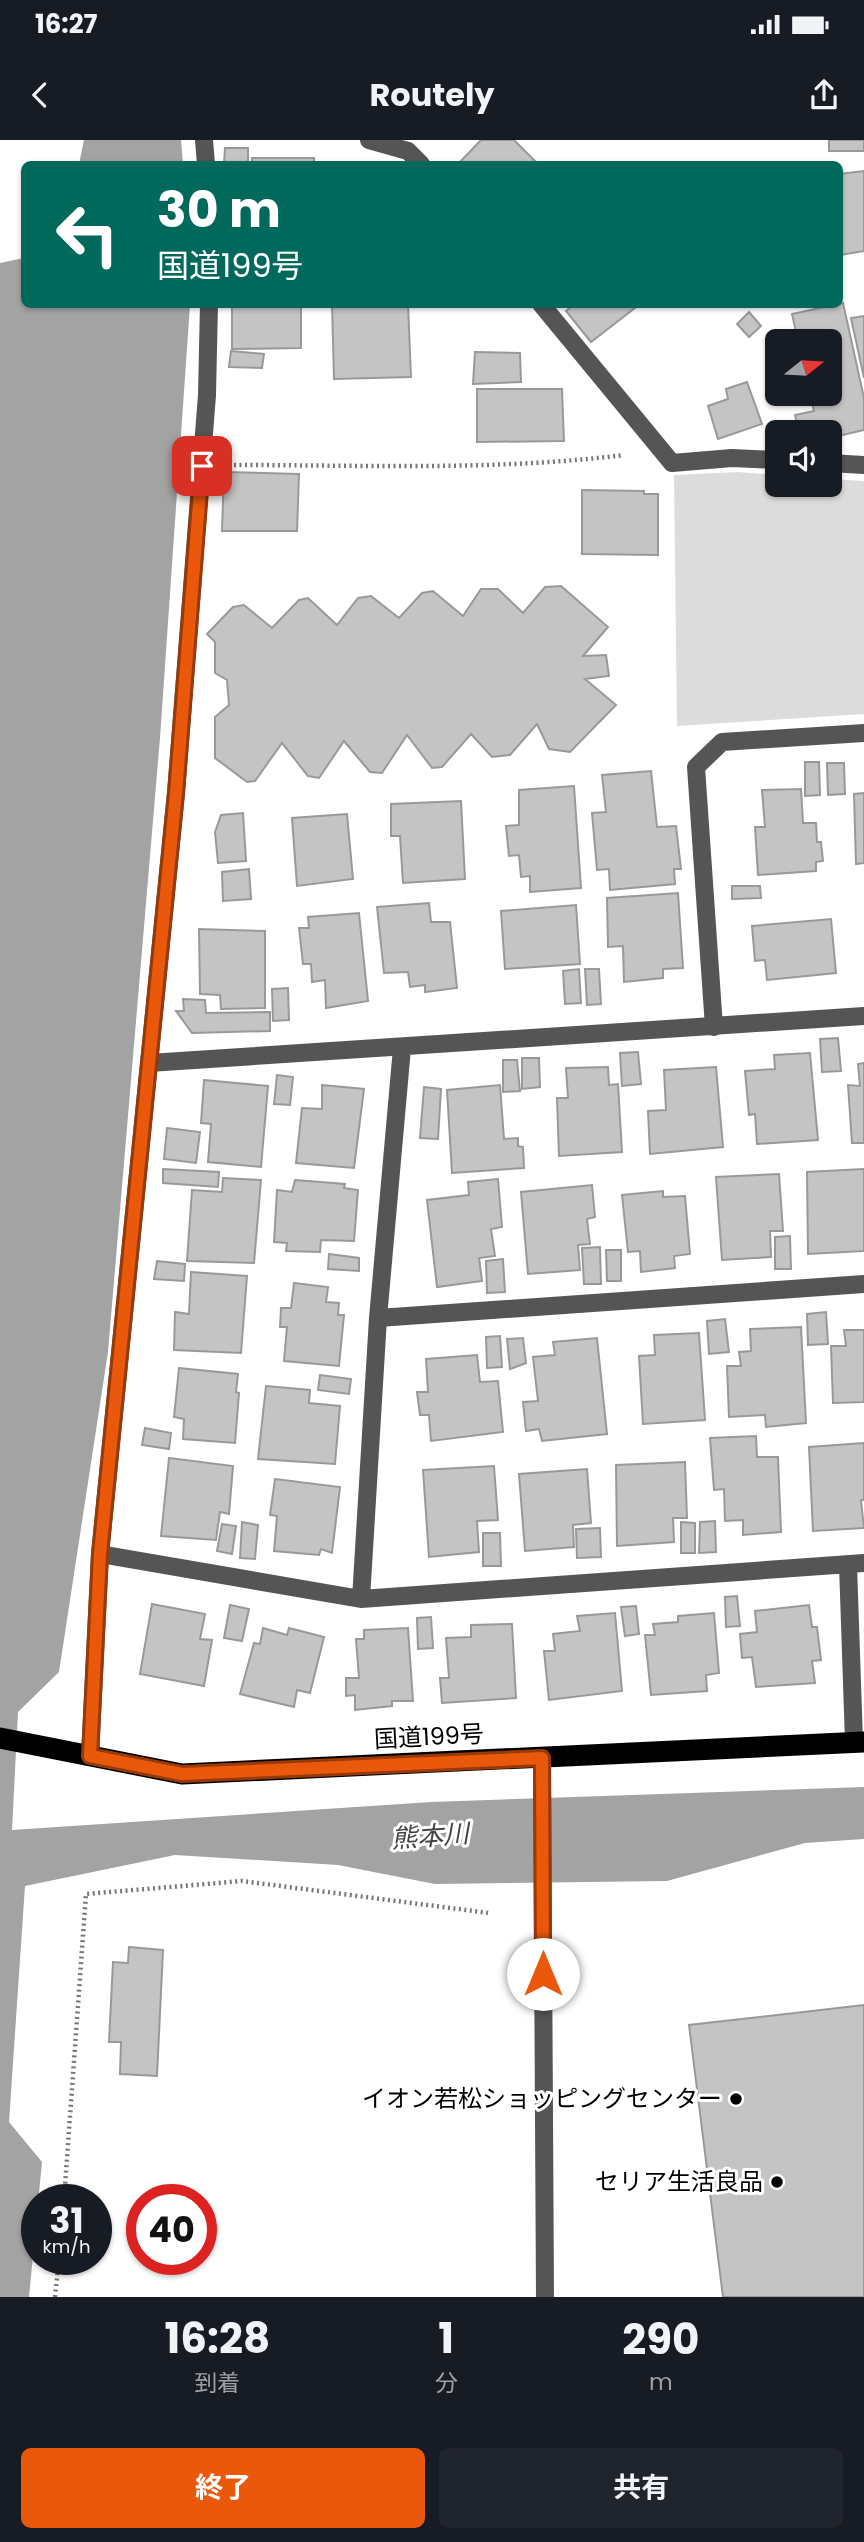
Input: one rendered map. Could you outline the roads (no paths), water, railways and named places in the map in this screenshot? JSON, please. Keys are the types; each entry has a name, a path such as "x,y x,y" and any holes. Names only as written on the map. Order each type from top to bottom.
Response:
{"highway":[{"name":"国道199号","path":"0,1738 182,1774 859,1742"}],"street":[{"path":"204,140 206,161"},
{"path":"379,141 408,151 418,161"},
{"path":"90,1756 100,1554 176,793 207,396 209,308"},
{"path":"544,308 672,463 732,458 765,459"},
{"path":"842,464 864,466"},
{"path":"714,1027 696,767 722,742 864,733"},
{"path":"149,1063 864,1016"},
{"path":"361,1599 378,1318 402,1048"},
{"path":"378,1318 864,1284"},
{"path":"100,1554 361,1599 856,1564 859,1742"},
{"path":"542,1758 545,2297"}],"water":[{"path":"84,140 181,140 183,161 80,161"},
{"name":"熊本川","path":"21,259 21,308 190,308 160,738 108,1352 59,1672 18,1712 12,1830 431,1802 864,1787 864,1839 805,1843 667,1881 435,1884 338,1865 175,1855 25,1886 9,2122 42,2162 40,2184 21,2184 21,2275 31,2275 29,2297 0,2297 0,263"}],"place":[{"name":"イオン若松ショッピングセンター","path":"736,2099"},
{"name":"セリア生活良品","path":"777,2182"}]}
